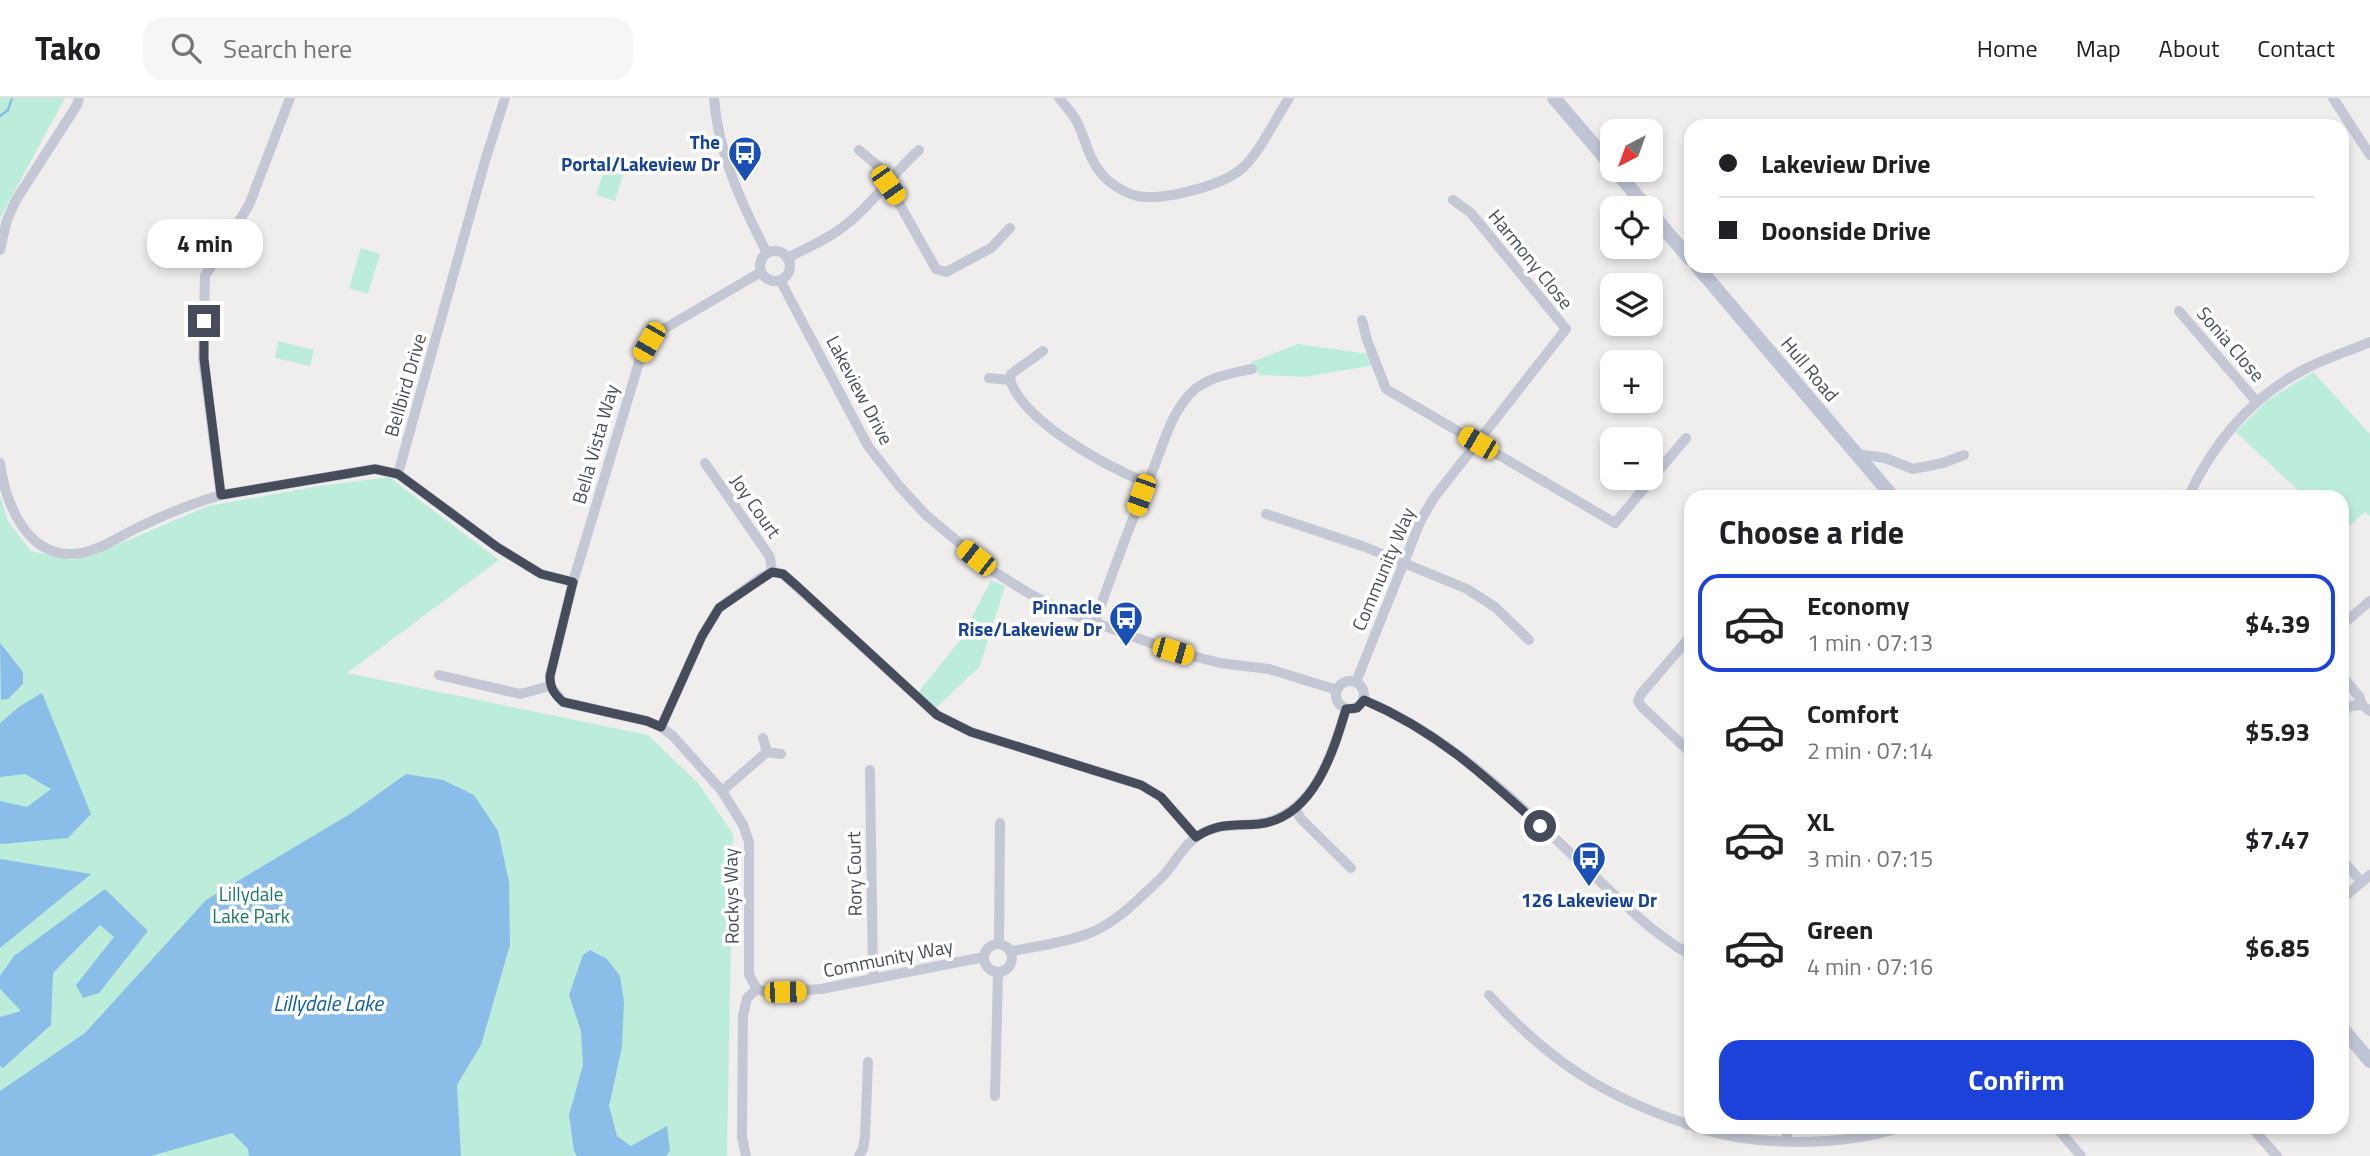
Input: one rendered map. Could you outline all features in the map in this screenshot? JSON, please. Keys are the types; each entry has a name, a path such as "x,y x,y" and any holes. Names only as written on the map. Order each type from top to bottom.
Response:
{"main road":[{"path":"1554,98 1600,153"},
{"path":"1625,182 1637,196"},
{"path":"1663,227 1684,252"},
{"name":"Hull Road","path":"1703,273 1887,490"},
{"path":"2349,1035 2368,1054"}],"street":[{"path":"0,250 7,220 16,200 79,98"},
{"path":"221,495 204,359 205,276 250,205 290,98"},
{"name":"Bellbird Drive","path":"398,474 505,98"},
{"path":"714,98 723,151 738,193 767,253"},
{"path":"1059,98 1075,118 1091,159 1102,175 1136,196 1158,196 1192,190 1219,181 1241,169 1289,98"},
{"path":"2333,98 2347,119"},
{"path":"2349,123 2370,155"},
{"path":"859,150 878,166 936,269 946,272 991,248 1010,228"},
{"path":"787,258 837,232 888,185 895,172 919,150"},
{"name":"Harmony Close","path":"1453,200 1471,214 1566,329 1478,443"},
{"path":"776,251 787,258 788,271 780,280 769,280 761,272 760,261 767,253 776,251"},
{"name":"Bella Vista Way","path":"550,686 550,676 573,582 640,359 649,342 662,330 761,272"},
{"name":"Lakeview Drive","path":"780,280 869,446 900,487 934,523 993,571 1054,606 1197,658 1269,669 1337,690"},
{"name":"Sonia Close","path":"2179,311 2256,401"},
{"path":"1362,320 1386,389 1615,523 1686,438"},
{"path":"2192,490 2211,455 2239,418 2256,401 2306,368 2370,342"},
{"path":"1043,351 1011,374 1010,380 1020,397 1057,432 1107,466 1147,483"},
{"path":"1095,622 1170,426 1190,394 1216,377 1252,369"},
{"path":"989,378 1010,380"},
{"name":"Community Way","path":"1356,682 1433,499 1478,443"},
{"path":"1857,454 1885,458 1913,469 1943,463 1964,455"},
{"path":"0,463 3,486 21,526 35,541 50,551 74,555 96,548 197,502 221,495 375,469 398,474 497,547 541,574 573,582"},
{"name":"Joy Court","path":"705,463 770,557 772,572"},
{"path":"1266,514 1365,547 1477,595 1496,607 1529,640"},
{"path":"661,727 702,636 719,608 772,572 783,574 937,715 971,732 1141,785 1161,797 1196,837"},
{"path":"2349,619 2370,601"},
{"path":"1684,643 1638,701 1642,708 1684,746"},
{"path":"439,675 520,694 550,686"},
{"path":"1346,681 1356,682 1363,689 1364,700 1357,708 1346,709 1338,702 1337,690 1346,681"},
{"path":"2349,685 2366,708"},
{"name":"Rockys Way","path":"550,686 563,702 647,721 661,727 673,736 722,791 743,825 749,842 749,975 757,989"},
{"path":"1364,700 1414,724 1471,764 1651,928 1684,951"},
{"path":"1012,951 1077,938 1107,924 1164,875 1179,853 1196,837 1218,826 1272,821 1295,808 1309,794 1333,752 1346,709"},
{"path":"763,738 767,752"},
{"path":"722,791 767,752 781,754"},
{"name":"Rory Court","path":"870,771 873,978"},
{"path":"1295,808 1301,819 1351,868"},
{"path":"999,943 1000,823"},
{"path":"2349,866 2366,879 2349,893"},
{"path":"999,943 1012,951 1013,961 1008,970 998,973 985,965 984,957 991,945 999,943"},
{"name":"Community Way","path":"757,989 766,992 803,992 984,957"},
{"path":"995,1096 998,973"},
{"path":"746,1156 742,1137 743,1016 747,998 757,989"},
{"path":"1489,995 1513,1021 1563,1065 1658,1116 1684,1123"},
{"path":"859,1156 865,1137 868,1062"},
{"path":"1722,1134 1819,1142 1873,1134"},
{"path":"1787,1134 1787,1141"},
{"path":"2062,1134 2081,1156"},
{"path":"2257,1134 2277,1156"}],"green space":[{"path":"0,98 65,98 0,218"},
{"path":"609,155 627,161 615,201 596,195"},
{"path":"361,248 380,254 368,294 349,288"},
{"path":"278,341 314,350 310,366 275,358"},
{"path":"1298,344 1369,354 1374,365 1305,377 1259,375 1251,362"},
{"path":"2313,372 2370,434 2370,516 2365,512 2349,526 2349,490 2298,490 2236,432 2267,401"},
{"name":"Lillydale Lake Park","path":"389,477 499,560 347,673 648,735 698,783 733,834 727,1156 0,1156 0,496 8,521 31,551 72,560 91,556 208,506 319,486"},
{"path":"991,580 1005,586 980,666 935,709 915,696 961,639"}],"water":[{"path":"0,643 23,672 23,684 8,699 1,700"},
{"path":"42,693 91,814 68,838 2,844 0,801 27,807 51,789 25,774 0,777 0,723 20,706"},
{"name":"Lillydale Lake","path":"406,774 443,780 474,795 498,831 509,882 510,945 481,1045 457,1085 461,1156 249,1156 248,1149 232,1133 151,1156 0,1156 0,1091 85,1033 206,900 350,814"},
{"path":"0,859 91,874 0,948"},
{"path":"105,889 148,931 99,993 83,998 76,985 114,937 100,925 53,973 51,1025 3,1068 0,1066 0,1017 21,1011 0,989 0,976 14,956"},
{"path":"590,950 607,959 620,976 624,1002 622,1047 609,1106 617,1136 631,1146 667,1126 670,1151 666,1156 577,1156 574,1151 569,1115 583,1065 581,1031 569,995 583,955"}],"waterway":[{"path":"0,116 8,110 12,98"}],"place":[{"name":"The Portal/Lakeview Dr","path":"745,183"},
{"name":"Pinnacle Rise/Lakeview Dr","path":"1126,648"},
{"name":"126 Lakeview Dr","path":"1589,888"}],"route":[{"path":"204,321 204,359 221,495 375,469 398,474 497,547 541,574 573,582 550,676 550,686 563,702 647,721 661,727 711,619 719,608 772,572 783,574 922,702 953,725 1141,785 1161,797 1196,837 1218,826 1272,821 1295,808 1309,794 1333,752 1346,709 1357,708 1364,700 1414,724 1442,742 1471,764 1540,826"}]}
